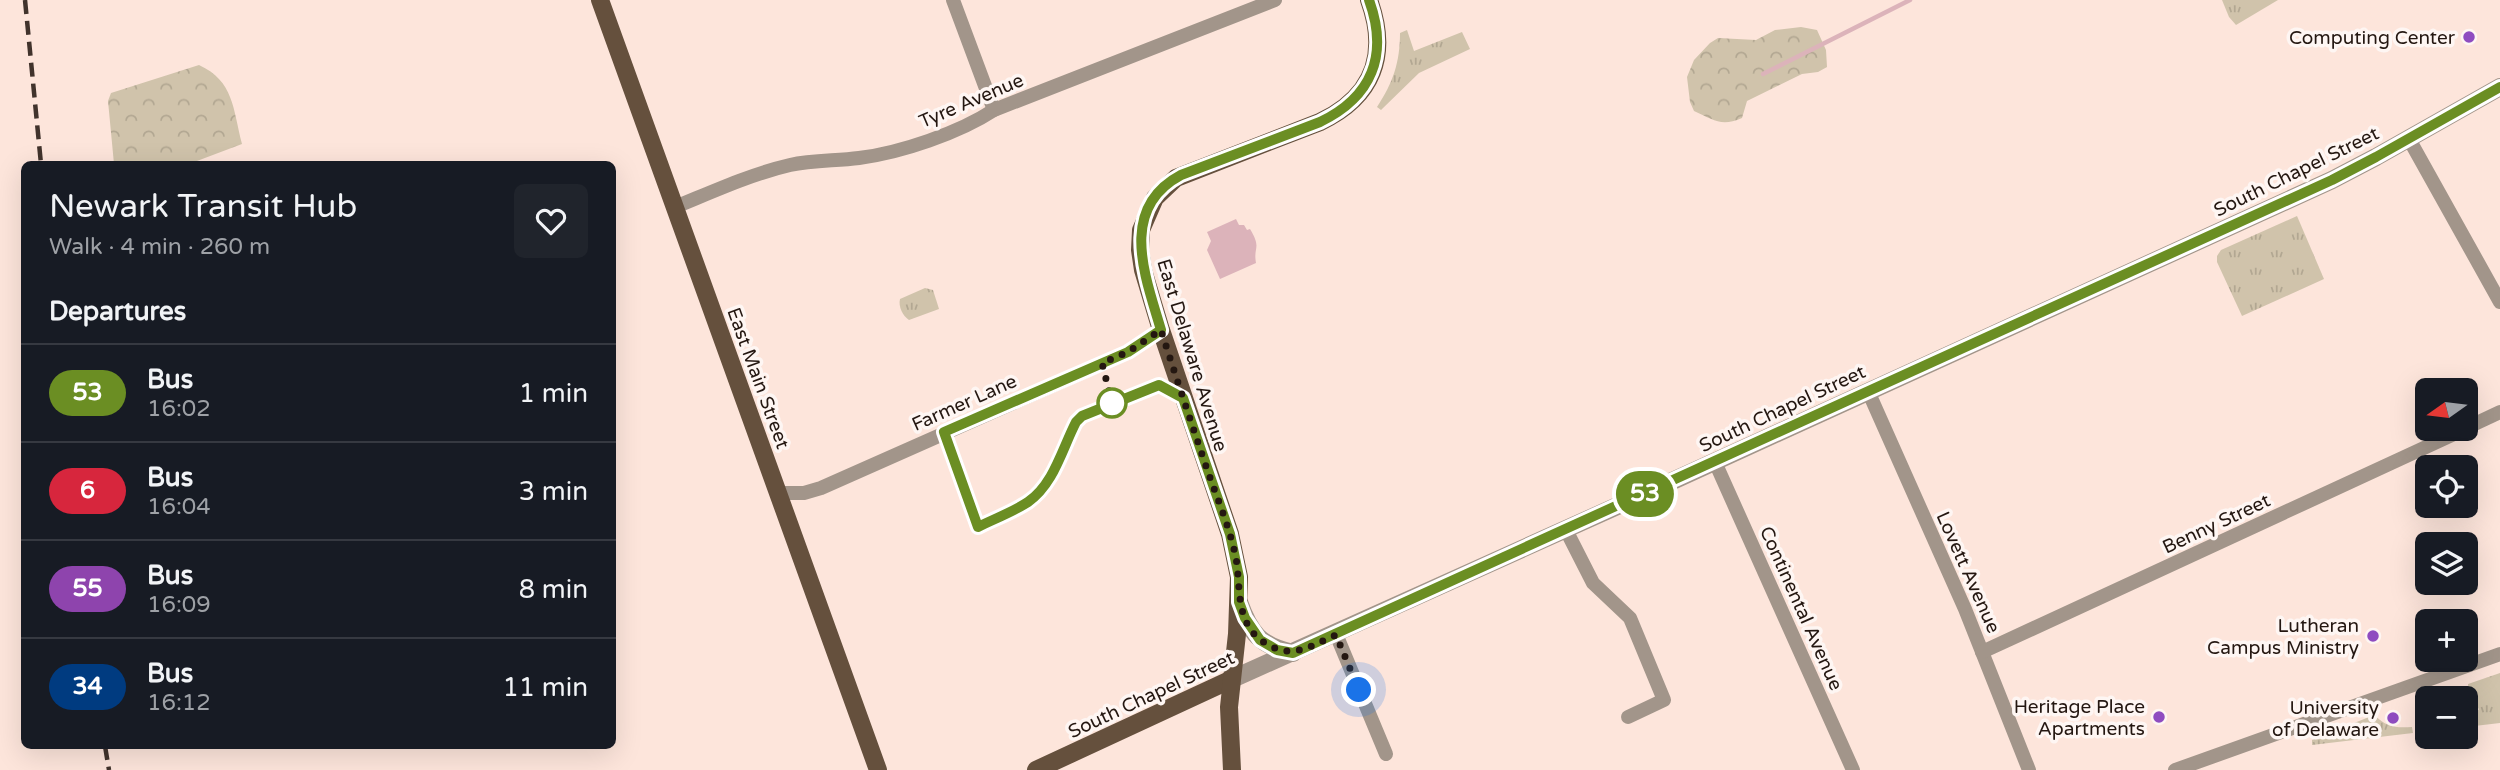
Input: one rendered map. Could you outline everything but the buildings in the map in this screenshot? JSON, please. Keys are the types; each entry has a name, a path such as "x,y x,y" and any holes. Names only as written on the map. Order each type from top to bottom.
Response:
{"main road":[{"name":"East Main Street","path":"600,0 878,770"},
{"name":"East Delaware Avenue","path":"1232,770 1230,680 1239,602 1239,577 1230,534 1143,270 1140,250 1144,220 1155,198 1171,181 1181,175 1320,122 1354,101 1367,83 1377,50 1376,23 1369,0"},
{"name":"South Chapel Street","path":"1036,770 1230,680"}],"street":[{"path":"953,0 994,110"},
{"name":"Tyre Avenue","path":"674,207 791,165 897,152 977,121 994,110 1275,0"},
{"name":"South Chapel Street","path":"1230,680 1336,635 2332,180 2500,87"},
{"path":"2409,139 2500,302"},
{"name":"Farmer Lane","path":"778,493 804,493 821,488 1128,352 1161,330"},
{"name":"Lovett Avenue","path":"1868,391 1982,652 2029,770"},
{"name":"Benny Street","path":"2478,423 2500,412"},
{"name":"Benny Street","path":"1982,652 2439,441"},
{"name":"Continental Avenue","path":"1716,462 1853,770"},
{"path":"1566,530 1592,583 1630,618 1664,699 1628,717"},
{"path":"1239,602 1251,630 1260,640 1277,650 1293,653"},
{"path":"1336,635 1386,754"},
{"path":"2175,770 2500,654"}],"green space":[{"path":"2222,0 2278,0 2236,25 2229,17"},
{"path":"1801,27 1817,30 1826,50 1827,67 1818,72 1802,74 1747,101 1742,118 1735,121 1718,121 1694,111 1690,102 1687,77 1694,60 1710,43 1718,38 1756,40 1775,30"},
{"path":"1407,30 1414,51 1462,32 1470,49 1419,73 1381,110 1377,107 1394,72 1400,33"},
{"path":"199,65 211,72 226,88 234,108 242,144 197,161 114,161 108,101 111,93"},
{"path":"2297,216 2324,279 2242,316 2217,262 2217,256 2221,250"},
{"path":"925,288 933,290 939,309 909,320 902,311 900,299"},
{"path":"2500,673 2500,723 2478,726 2478,686 2468,684"},
{"path":"2374,715 2391,726 2412,727 2413,733 2312,745 2312,740"}],"shaded area":[{"path":"1236,219 1239,225 1250,229 1254,236 1256,263 1220,279 1207,250 1211,241 1207,232"}],"waterway":[{"path":"1763,74 1910,0"}],"railway":[{"path":"25,0 41,161"},
{"path":"106,749 109,770"}],"bus line":[{"name":"53","path":"1369,0 1378,41 1375,62 1363,90 1349,106 1320,122 1181,175 1171,181 1155,198 1141,230 1140,250 1143,270 1161,330 1128,352 944,432 978,527 1028,502 1043,488 1076,422 1082,416 1159,385 1183,398 1230,534 1239,577 1239,602 1245,618 1260,640 1277,650 1293,653 2332,180 2500,87"}],"place":[{"name":"Computing Center","path":"2469,37"},
{"name":"Lutheran Campus Ministry","path":"2373,636"},
{"name":"Heritage Place Apartments","path":"2159,717"},
{"name":"University of Delaware","path":"2393,718"}],"route":[{"path":"1112,403 1102,363 1145,343 1161,330 1230,534 1239,577 1239,602 1251,630 1260,640 1277,650 1293,653 1336,635 1359,690"}]}
